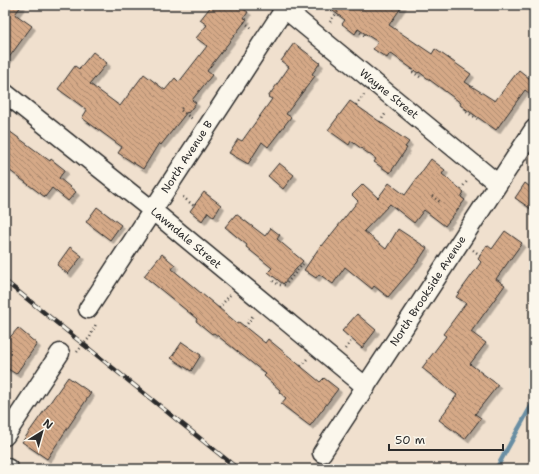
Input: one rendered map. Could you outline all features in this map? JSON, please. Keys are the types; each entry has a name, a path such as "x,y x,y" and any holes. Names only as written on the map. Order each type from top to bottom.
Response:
{"street":[{"name":"Wayne Street","path":"284,6 498,184"},
{"name":"North Avenue B","path":"88,309 284,6"},
{"name":"Lawndale Street","path":"5,93 152,210 366,387"},
{"name":"North Brookside Avenue","path":"322,453 534,129"},
{"path":"5,436 60,353"},
{"path":"5,467 9,469"}],"path":[{"path":"330,22 339,10"},
{"path":"244,22 254,29"},
{"path":"357,30 365,36"},
{"path":"412,69 411,71 420,77"},
{"path":"356,105 366,92"},
{"path":"182,108 180,110 194,120"},
{"path":"466,109 465,111 476,119"},
{"path":"380,122 388,110"},
{"path":"461,189 470,177"},
{"path":"432,196 440,202"},
{"path":"183,197 194,206"},
{"path":"269,286 274,280 279,285 285,285 303,264"},
{"path":"219,308 232,294"},
{"path":"60,353 73,356 90,337 97,318 88,309"},
{"path":"245,327 255,313"},
{"path":"345,349 352,340"},
{"path":"302,366 308,358"}],"building":[{"path":"5,5 22,5 15,14 32,26 5,63"},
{"path":"212,5 238,5 248,12 244,18 247,19 207,71 212,75 192,100 196,103 161,145 159,143 143,169 118,153 122,147 82,118 87,110 58,89 75,66 79,69 93,52 107,63 90,84 120,106 144,74 165,90 175,78 179,82 207,46 196,38 207,25 200,20"},
{"path":"325,5 403,5 389,25 432,54 435,49 471,74 465,82 495,101 519,70 534,82 534,97 525,90 496,130 460,105 461,103 419,72 418,73 390,53 387,58 373,49 378,42 358,29 355,34 342,24 345,20"},
{"path":"294,43 320,63 312,74 315,76 286,114 291,117 268,147 262,142 248,164 229,153 238,139 242,141 272,99 268,97 289,67 281,61"},
{"path":"350,101 409,142 405,147 407,148 390,173 374,162 376,159 351,141 349,145 328,130"},
{"path":"5,128 50,161 51,159 65,170 59,178 76,192 68,201 52,188 45,197 5,167"},
{"path":"431,159 445,170 442,174 464,192 461,197 465,200 445,226 424,210 414,223 390,204 364,231 386,249 398,229 427,248 417,263 388,297 374,286 372,289 345,267 333,284 319,274 316,278 304,270 321,245 322,246 358,201 352,195 363,184 378,198 389,183 405,195"},
{"path":"279,163 294,175 283,189 268,176"},
{"path":"525,183 534,190 534,211 515,198"},
{"path":"204,192 221,205 214,217 208,212 202,221 190,211"},
{"path":"97,207 121,225 110,240 86,222"},
{"path":"236,214 265,236 271,228 280,235 277,239 303,261 283,284 268,272 272,268 246,247 247,245 225,227"},
{"path":"505,231 522,243 496,279 505,285 471,332 486,343 470,364 498,385 475,414 481,418 465,439 439,420 457,395 422,368 446,336 443,334 466,303 456,297 481,262 478,259 487,245 492,249"},
{"path":"70,247 82,256 68,274 57,265"},
{"path":"162,254 175,265 172,269 237,323 239,322 265,343 268,339 320,382 324,378 338,389 310,426 281,404 286,398 279,392 280,390 264,376 266,374 214,333 212,334 196,321 197,319 144,276"},
{"path":"357,314 376,330 362,348 342,331"},
{"path":"18,328 37,344 16,374 5,367 5,343"},
{"path":"182,342 201,355 191,371 171,358"},
{"path":"68,377 91,393 47,459 22,442"}],"waterway":[{"path":"496,469 534,401"}],"railway":[{"path":"5,281 238,469"}]}
